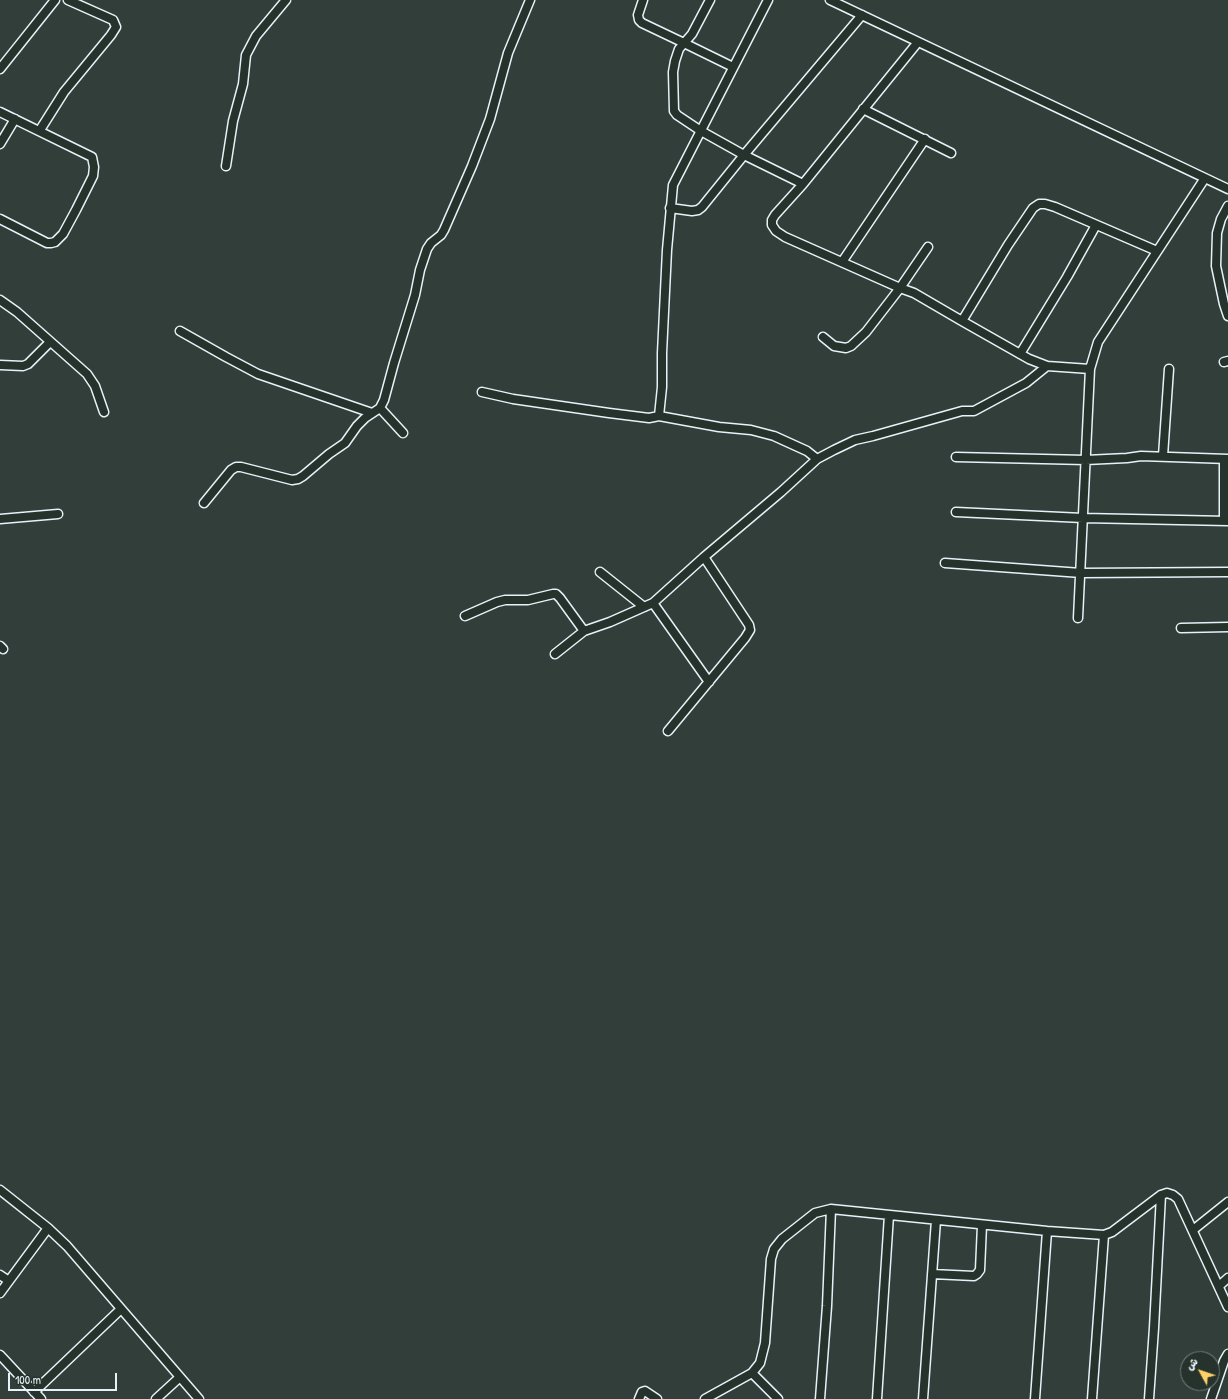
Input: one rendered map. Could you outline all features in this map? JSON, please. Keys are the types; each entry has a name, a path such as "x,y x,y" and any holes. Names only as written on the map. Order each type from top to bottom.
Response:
{"street":[{"path":"0,69 55,0"},
{"path":"40,130 64,92 116,27 113,20 68,0"},
{"path":"226,166 232,121 243,84 246,55 256,36 286,0"},
{"path":"204,503 231,470 236,467 292,480 298,479 329,454 346,443 357,426 365,418 380,408 384,400 415,295 420,270 427,250 431,243 441,235 444,230 472,166 490,119 508,53 530,0"},
{"path":"643,0 638,15 639,20 642,23 733,67"},
{"path":"710,0 700,22 679,49 673,72 674,111 677,115 701,131 744,155 803,184"},
{"path":"659,416 662,387 664,305 670,208 673,185 768,0"},
{"path":"830,0 846,3 862,15 1228,189"},
{"path":"670,208 692,211 698,210 702,207 862,15"},
{"path":"918,42 803,184 775,215 772,220 772,225 776,231 785,237 914,293 1020,354 1047,366 1090,369"},
{"path":"863,109 951,153"},
{"path":"0,112 40,130 92,157 94,167 93,176 64,234 55,242 47,243 0,219"},
{"path":"0,144 15,119"},
{"path":"842,262 925,139"},
{"path":"1078,618 1090,369 1098,342 1205,178"},
{"path":"962,321 1008,245 1033,208 1039,204 1055,207 1157,251"},
{"path":"1228,206 1221,219 1217,233 1216,266 1228,316"},
{"path":"1020,354 1067,277 1096,225"},
{"path":"823,338 834,346 846,348 851,346 866,332 900,288 928,247"},
{"path":"0,300 16,312 91,380 104,412"},
{"path":"180,331 258,374 372,413"},
{"path":"0,365 23,366 28,364 50,342"},
{"path":"555,654 584,631 610,622 653,603 817,460 834,450 855,440 955,413 974,411 1026,383 1047,366"},
{"path":"1163,456 1169,369"},
{"path":"482,392 513,399 609,414 649,418 659,416 719,427 751,430 774,436 807,451 817,460"},
{"path":"380,408 403,433"},
{"path":"956,457 1086,460 1163,456 1226,459 1226,521 1083,518 956,512"},
{"path":"0,519 58,514"},
{"path":"668,732 750,630 749,625 704,557"},
{"path":"945,563 1081,573 1228,572"},
{"path":"600,572 644,607"},
{"path":"465,616 505,600 528,600 553,594 560,598 584,631"},
{"path":"653,603 709,682"},
{"path":"1181,628 1228,627"},
{"path":"0,1190 48,1228 83,1263 199,1399"},
{"path":"705,1399 752,1374 760,1363 765,1343 771,1259 774,1249 782,1239 815,1213 831,1209 982,1225 1104,1235 1112,1232 1161,1195 1167,1193 1178,1199 1228,1307"},
{"path":"1149,1399 1161,1195"},
{"path":"1192,1230 1228,1202"},
{"path":"820,1399 827,1306 831,1209"},
{"path":"877,1399 889,1215"},
{"path":"923,1399 936,1220"},
{"path":"932,1274 974,1276 977,1274 980,1270 982,1225"},
{"path":"0,1293 48,1228"},
{"path":"1035,1399 1047,1231"},
{"path":"1092,1399 1104,1235"},
{"path":"0,1275 9,1281"},
{"path":"1218,1286 1228,1278"},
{"path":"34,1392 121,1309"},
{"path":"0,1354 41,1399"},
{"path":"1211,1399 1224,1361 1228,1354"},
{"path":"752,1374 778,1399"},
{"path":"156,1399 180,1377"},
{"path":"639,1399 642,1392 645,1391 657,1399"}]}
